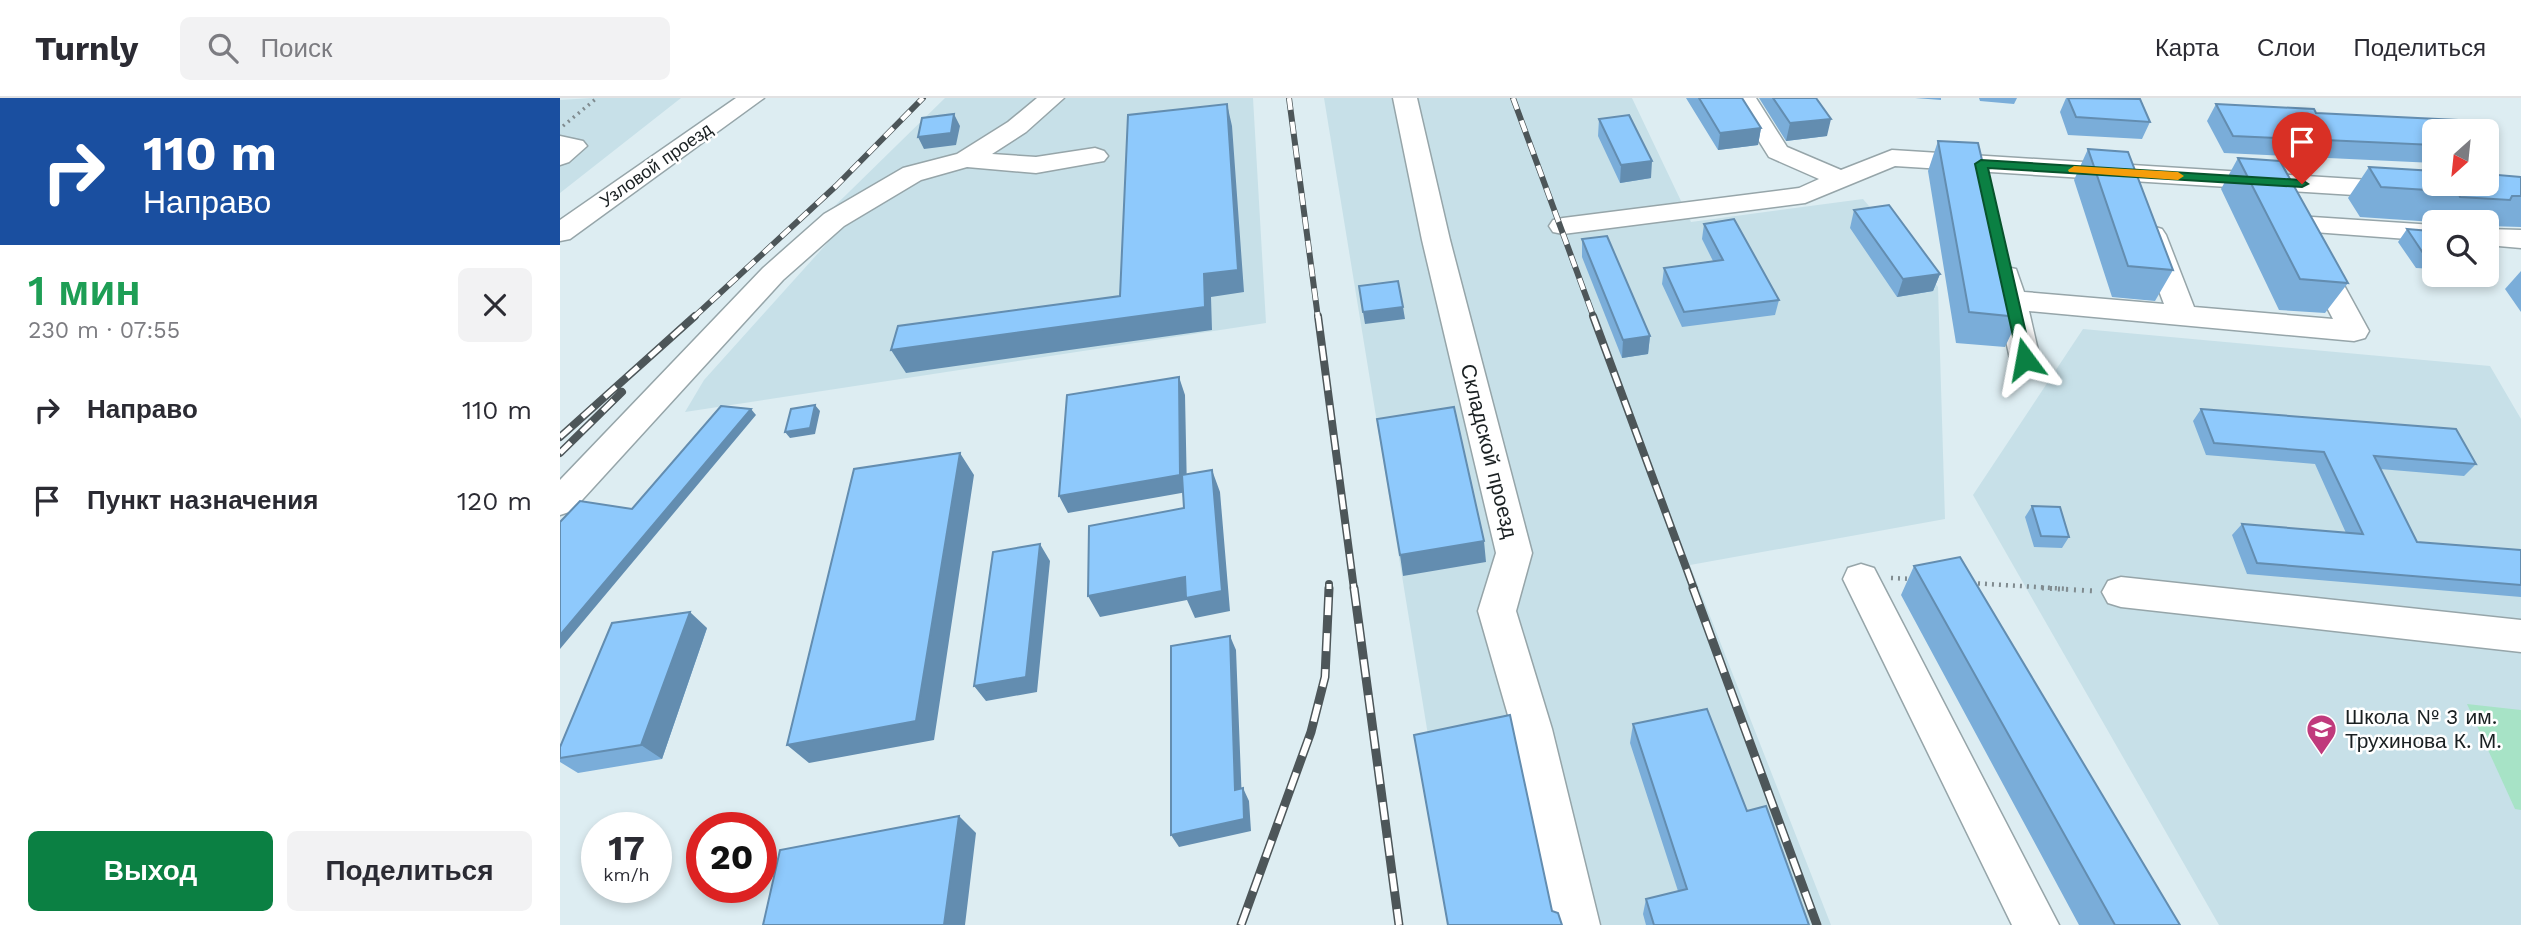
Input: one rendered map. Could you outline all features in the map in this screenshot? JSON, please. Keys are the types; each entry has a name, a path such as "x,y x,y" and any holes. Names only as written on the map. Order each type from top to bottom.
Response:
{"street":[{"name":"Узловой проезд","path":"560,233 637,176 752,98"},
{"path":"560,502 773,274 834,220 912,174 966,159 1017,127 1052,98"},
{"name":"Складской проезд","path":"1405,98 1436,240 1514,552 1497,611 1532,729 1577,925"},
{"path":"1744,98 1778,152 1808,163 1840,180"},
{"path":"560,144 574,145 560,157"},
{"path":"966,159 1036,165 1095,156"},
{"path":"1563,226 1804,195 1892,158 1984,177 2136,195 2274,182 2422,191"},
{"path":"2012,300 2354,331 2274,182"},
{"path":"2136,195 2183,316"},
{"path":"2297,224 2422,232"},
{"path":"2499,238 2521,239"},
{"path":"1999,246 2025,359"},
{"path":"1861,579 2036,925"},
{"path":"2121,593 2521,636"}],"path":[{"path":"560,128 597,98"},
{"path":"1861,579 1879,577 1919,580"},
{"path":"1960,582 2121,593"}],"shaded area":[{"path":"681,98 560,193 560,100"},
{"path":"945,98 1253,98 1266,323 685,412 704,380 830,240 801,239"},
{"path":"1324,98 1632,98 1691,222 1863,199 1938,287 1945,519 1690,565 1831,925 1459,925"},
{"name":"Школа № 3 им. Трухинова К. М.","path":"2083,329 2490,366 2521,419 2521,925 2219,925 1973,495"}],"green space":[{"path":"2467,704 2521,710 2521,810 2515,809"}],"building":[{"path":"1699,98 1742,98 1761,128 1720,133"},
{"path":"1773,98 1816,98 1831,119 1790,123"},
{"path":"2068,98 2140,99 2150,122 2076,117"},
{"path":"1227,104 1238,270 1204,274 1205,307 891,350 898,326 1120,296 1128,115"},
{"path":"2216,104 2314,109 2316,113 2438,119 2422,119 2422,144 2233,136"},
{"path":"954,114 951,133 918,137 922,118"},
{"path":"1629,115 1652,161 1621,165 1599,119"},
{"path":"1938,141 1978,143 2019,317 1969,312"},
{"path":"2088,149 2128,152 2173,270 2128,266"},
{"path":"2238,158 2280,161 2348,283 2300,279"},
{"path":"2369,167 2422,170 2422,190 2381,187"},
{"path":"2499,175 2521,177 2521,196 2512,196 2510,200 2460,197 2499,196"},
{"path":"1889,205 1940,274 1903,279 1854,210"},
{"path":"1734,219 1779,300 1684,312 1664,268 1723,260 1704,224"},
{"path":"2407,229 2422,230 2422,252"},
{"path":"1607,236 1650,336 1623,340 1582,239"},
{"path":"1398,281 1403,307 1363,312 1359,286"},
{"path":"1179,377 1180,475 1059,496 1067,395"},
{"path":"815,405 810,428 785,432 791,409"},
{"path":"721,406 751,409 560,635 560,522 580,501 632,509"},
{"path":"1454,407 1484,541 1400,555 1377,419"},
{"path":"2201,409 2456,429 2476,464 2374,456 2417,542 2521,550 2521,585 2257,563 2242,524 2363,534 2324,452 2214,443"},
{"path":"960,453 916,721 787,745 854,469"},
{"path":"1212,470 1222,591 1186,598 1185,577 1088,596 1089,526 1184,508 1182,475"},
{"path":"2032,506 2060,507 2069,537 2041,536"},
{"path":"1040,544 1026,677 974,686 993,552"},
{"path":"1960,557 2180,925 2115,925 1914,566"},
{"path":"690,612 641,745 560,758 560,747 612,623"},
{"path":"1230,636 1235,790 1243,788 1244,819 1171,835 1171,646"},
{"path":"1707,709 1747,811 1766,806 1809,925 1654,925 1646,899 1687,889 1633,724"},
{"path":"1510,715 1552,911 1558,913 1562,925 1448,925 1414,735"},
{"path":"959,816 944,925 763,925 768,903 777,903 777,863 780,850"}],"railway":[{"path":"693,318 836,186 923,98"},
{"path":"1289,98 1318,318"},
{"path":"1513,98 1594,318"},
{"path":"560,437 695,316"},
{"path":"1318,316 1354,589"},
{"path":"1593,316 1694,589"},
{"path":"560,453 622,392"},
{"path":"1241,925 1311,732 1325,677 1329,588"},
{"path":"1354,588 1399,925"},
{"path":"1693,588 1817,925"}],"slow traffic":[{"path":"2074,170 2178,176"}],"place":[{"name":"Школа № 3 им. Трухинова К. М.","path":"2322,756"}],"route":[{"path":"2025,359 1981,164 2302,184"}]}
